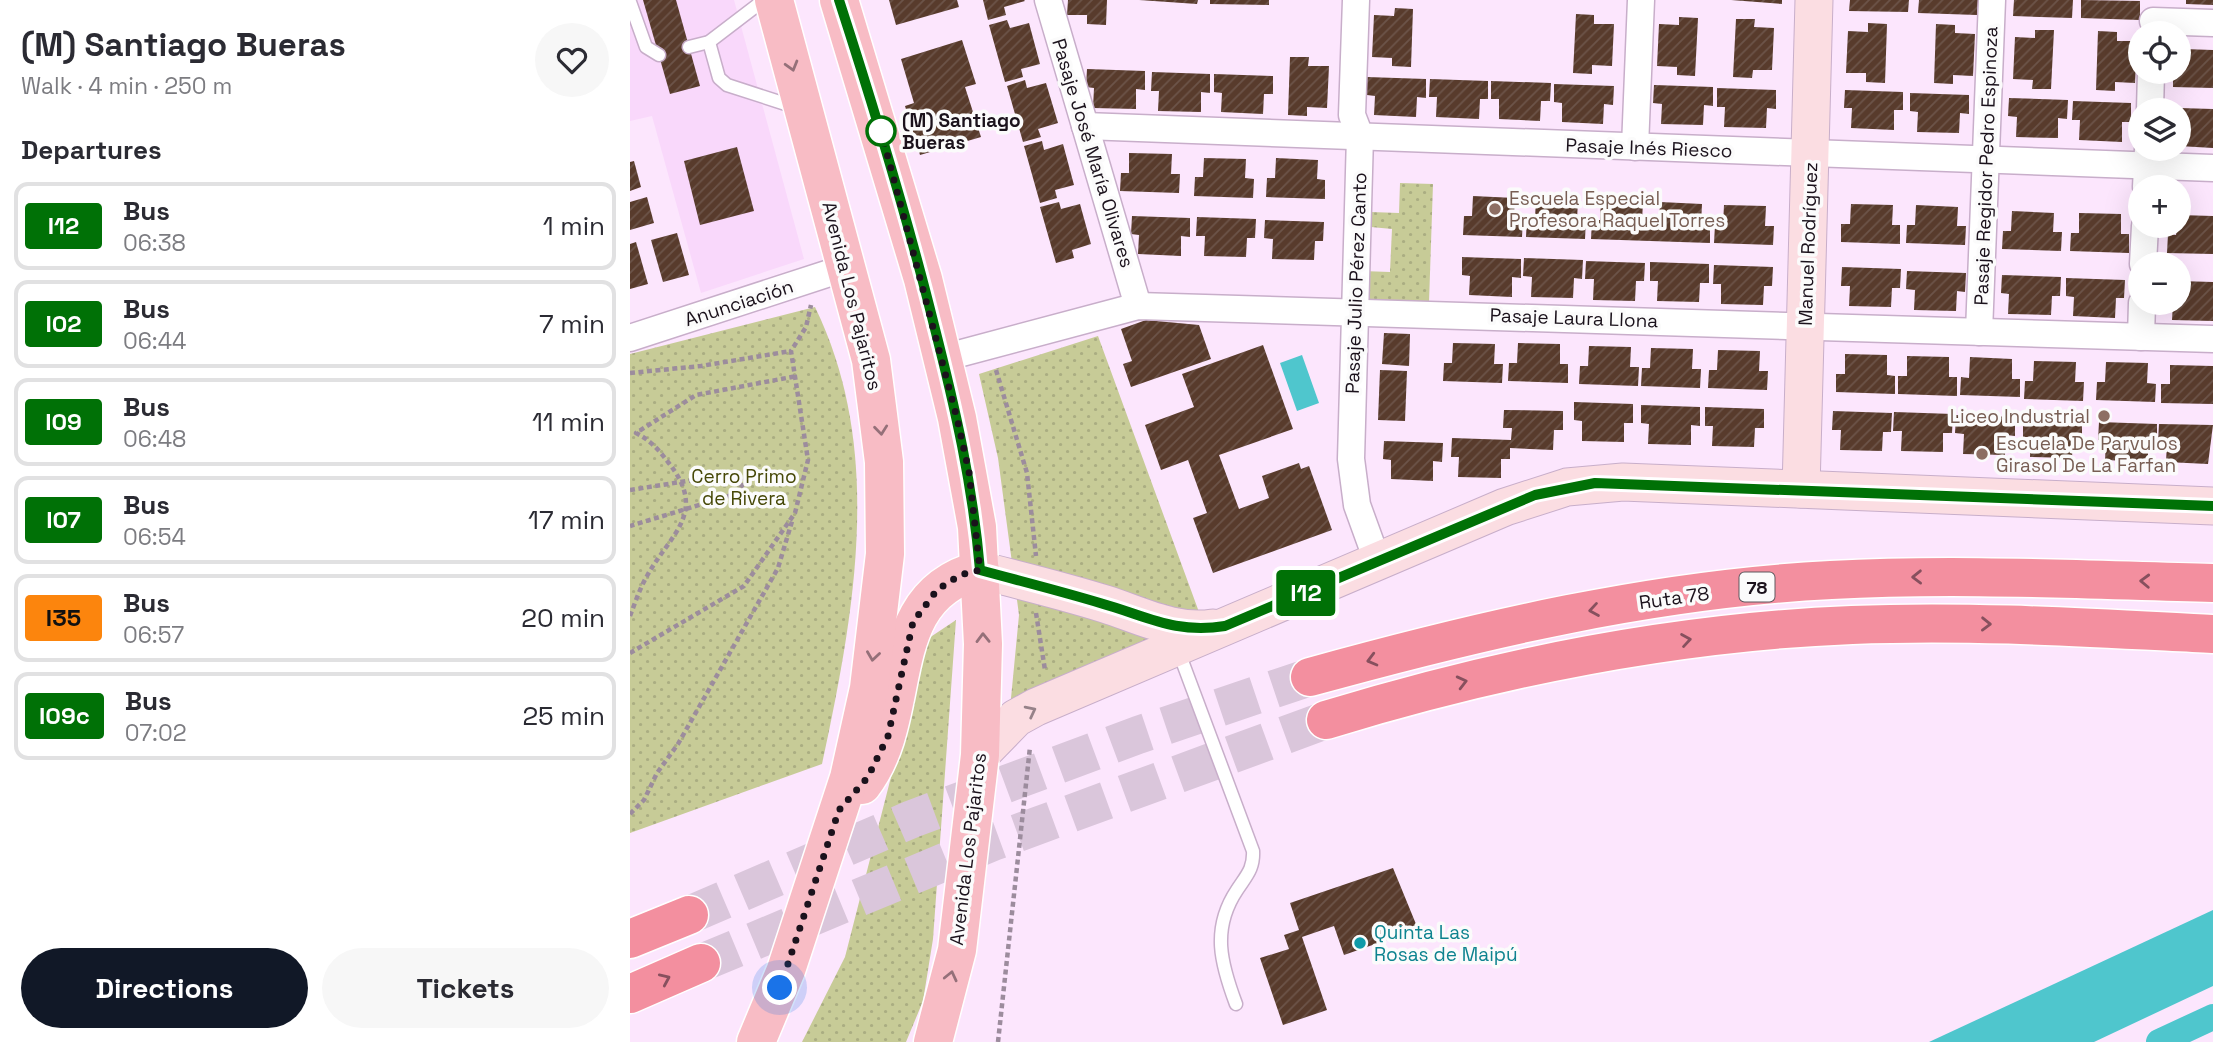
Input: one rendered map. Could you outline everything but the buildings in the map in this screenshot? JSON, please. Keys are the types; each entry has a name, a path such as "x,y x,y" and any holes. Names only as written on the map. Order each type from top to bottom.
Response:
{"highway":[{"name":"Ruta 78","path":"1310,677 1520,623 1642,602 1773,585 1828,580 1949,576 2213,583"},
{"name":"78","path":"1326,720 1399,698 1513,670 1706,636 1853,625 1968,623 2213,634"},
{"path":"630,939 689,915"},
{"path":"630,994 701,963"}],"main road":[{"name":"Avenida Los Pajaritos","path":"756,1042 773,1007 806,915 839,810 867,698 885,554 884,462 871,360 774,0"},
{"name":"Avenida Los Pajaritos","path":"839,0 888,156 943,358 969,472 980,570 983,644 980,755 957,950 937,1037"},
{"path":"839,810 868,777 883,747 894,714 908,635 920,609 948,582 980,570"},
{"path":"784,1042 794,1002 806,915"}],"street":[{"name":"Pasaje José María Olivares","path":"1048,0 1138,306"},
{"name":"Pasaje Julio Pérez Canto","path":"1356,0 1352,115 1360,136 1353,484 1362,522 1378,563"},
{"path":"1634,147 1641,0"},
{"name":"Manuel Rodríguez","path":"1801,489 1815,0"},
{"name":"Pasaje Regidor Pedro Espinoza","path":"1979,332 1992,0"},
{"path":"2153,18 2213,23"},
{"name":"Pasaje Inés Riesco","path":"1085,126 2213,168"},
{"name":"Anunciación","path":"630,338 848,267"},
{"name":"Pasaje Laura Llona","path":"943,358 1138,306 2213,339"},
{"path":"2141,337 2142,315"},
{"path":"980,755 1016,718 1176,646 1378,563 1505,507 1567,487 1623,482 2213,506"},
{"path":"980,570 1103,604 1173,627 1197,631 1225,626"}],"lane":[{"path":"690,47 709,42 764,0"},
{"path":"630,2 646,47 659,55"},
{"path":"709,42 719,78 727,85 805,110"},
{"path":"1176,646 1253,851 1252,867 1225,911 1220,932 1222,960 1236,1004"}],"path":[{"path":"630,814 644,800 657,773 678,744 778,568 808,460 791,351 806,327 814,292 810,279"},
{"path":"630,373 701,366 791,351"},
{"path":"630,616 647,576 679,531 686,509 681,483 658,449 636,433 696,395 797,376"},
{"path":"630,490 725,475 735,475 744,482 739,491 732,495 630,526"},
{"path":"630,653 744,586 794,513"}],"shaded area":[{"path":"630,0 734,0 804,259 701,293 652,116 630,121"}],"green space":[{"path":"1400,183 1433,184 1429,303 1361,300 1362,271 1390,272 1392,229 1371,227 1371,212 1399,213"},
{"name":"Cerro Primo de Rivera","path":"815,307 837,362 850,418 856,475 857,533 844,650 822,764 630,833 630,354"},
{"path":"1098,336 1203,623 1009,719 1019,615 998,458 979,374"},
{"path":"956,620 933,939 923,1001 906,1042 802,1042 845,957 926,640"}],"water":[{"path":"1302,355 1319,403 1297,411 1280,363"},
{"path":"2213,910 2213,986 2094,1042 1929,1042"}],"waterway":[{"path":"2159,1042 2213,1017"}],"tunnel":[{"path":"689,915 912,819 1138,735 1310,677"},
{"path":"701,963 993,842 1326,720"}],"bus line":[{"name":"I12","path":"839,0 873,103 923,279 969,472 980,570 1103,604 1173,627 1197,631 1225,626 1535,495 1595,483 2213,506"}],"place":[{"name":"(M) Santiago Bueras","path":"881,131"},
{"name":"Escuela Especial Profesora Raquel Torres","path":"1495,209"},
{"name":"Liceo Industrial","path":"2104,416"},
{"name":"Escuela De Parvulos Girasol De La Farfan","path":"1982,454"},
{"name":"Quinta Las Rosas de Maipú","path":"1360,943"}],"route":[{"path":"780,988 839,810 868,777 888,736 913,622 920,609 937,590 960,575 980,570 969,472 957,418 923,279 881,131"}]}
